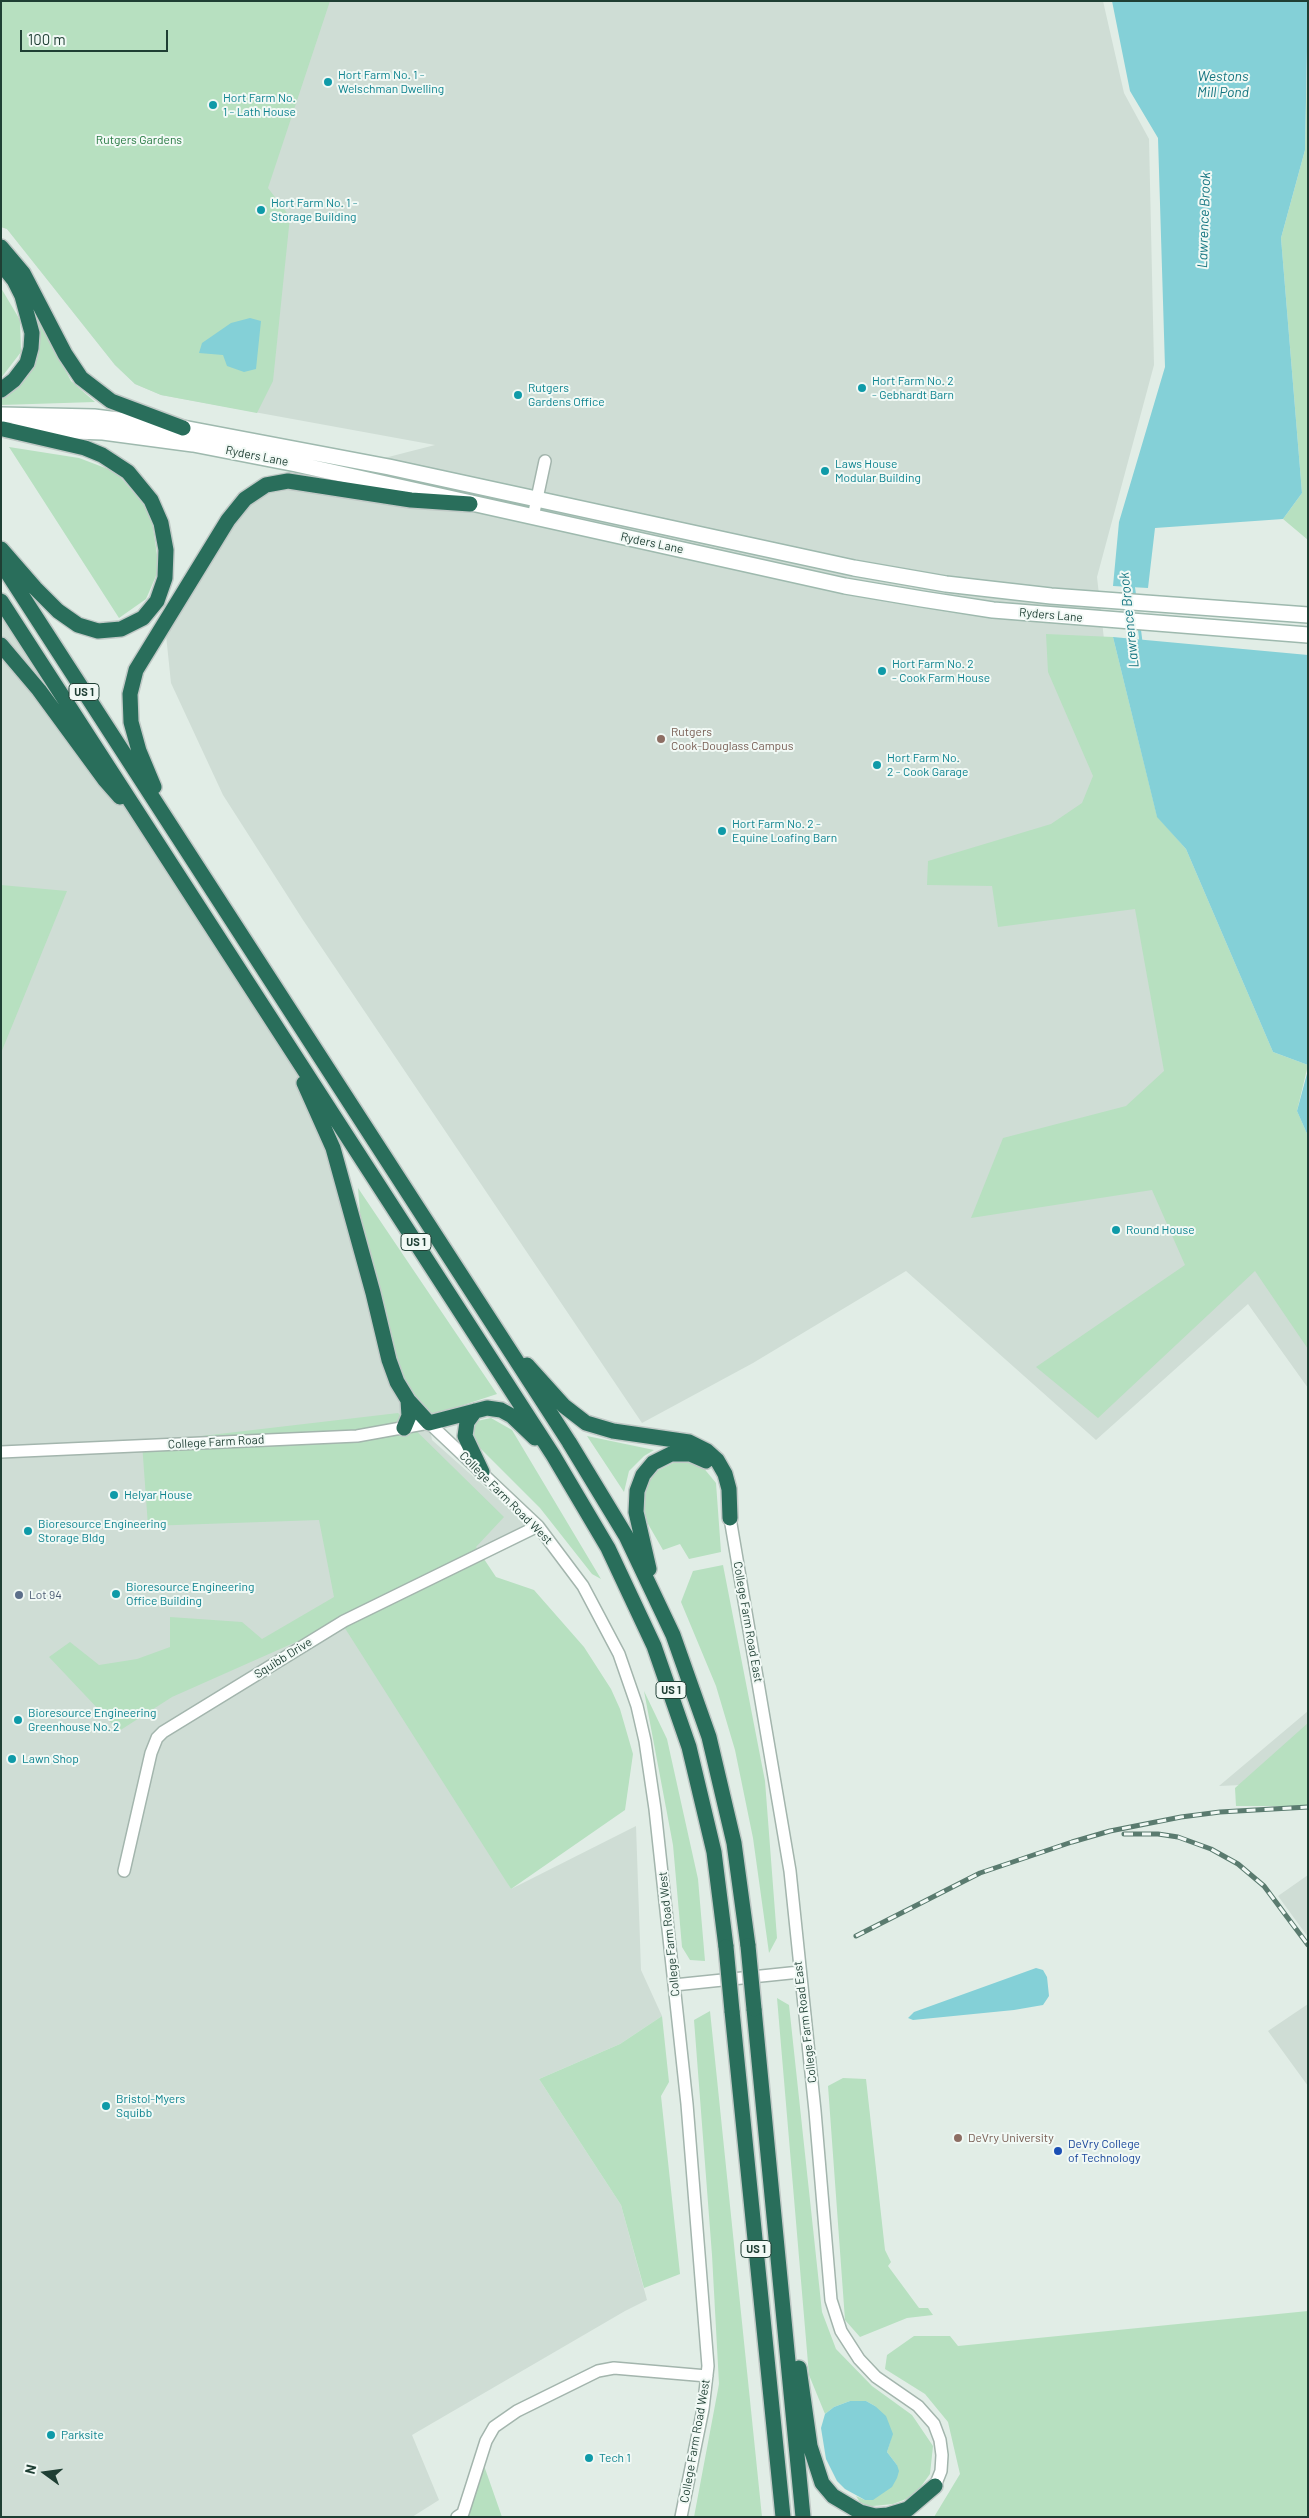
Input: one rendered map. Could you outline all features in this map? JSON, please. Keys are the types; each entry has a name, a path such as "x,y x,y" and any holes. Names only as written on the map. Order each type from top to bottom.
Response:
{"highway":[{"path":"1,247 23,273 65,354 81,378 111,401 183,428"},
{"path":"1,264 14,280 22,296 32,333 31,348 26,363 14,380 1,390"},
{"path":"1,549 42,596 64,617 78,625 98,631 121,629 142,618 157,601 165,578 166,550 161,523 151,500 128,472 102,455 85,448 2,424"},
{"path":"167,821 133,731 130,704 133,678 143,656 239,504 259,488 288,481 411,500 470,504"},
{"name":"US 1","path":"1,563 608,1504 658,1602 698,1702 718,1772 734,1843 748,1946 803,2517"},
{"name":"US 1","path":"1,601 553,1455 591,1517 624,1580 670,1687 689,1747 707,1816 720,1887 783,2517"},
{"path":"1,645 62,719 105,780 152,832"},
{"path":"279,1029 333,1148 371,1284 389,1360 397,1382 408,1400 430,1423 492,1408 506,1412 553,1455"},
{"path":"490,1322 564,1406 579,1419 613,1431 689,1442 712,1455 722,1467 728,1481 730,1518"},
{"path":"404,1428 409,1416 408,1400"},
{"path":"475,1411 467,1422 465,1436 482,1472"},
{"path":"658,1602 636,1512 637,1491 649,1467 661,1458 676,1453 690,1454 703,1459 715,1469 720,1478 730,1518"},
{"path":"779,2274 798,2356 807,2432 822,2483 833,2496 846,2506 875,2516 895,2514 908,2509 935,2486"},
{"path":"914,2517 935,2486"},
{"path":"779,2517 780,2487"}],"main road":[{"name":"Ryders Lane","path":"2,424 94,418 183,428 354,460 537,498 870,571 982,589 1308,615"},
{"name":"Ryders Lane","path":"2,424 85,430 175,441 288,462 470,504 886,594 993,610 1308,635"}],"street":[{"path":"533,517 545,460"},
{"name":"College Farm Road","path":"1,1452 357,1436 430,1423"},
{"name":"College Farm Road West","path":"430,1423 538,1526 567,1563 594,1603 615,1645 637,1706 650,1771 674,1986 708,2346 708,2376 681,2517"},
{"name":"College Farm Road East","path":"730,1518 790,1871 816,2120 828,2281 834,2311 846,2340 869,2370 918,2406 934,2424 942,2448 941,2471 935,2486"},
{"name":"Squibb Drive","path":"124,1871 151,1753 157,1738 163,1732 344,1621 538,1526"},
{"path":"674,1986 800,1972"},
{"path":"457,2517 463,2513 486,2441 494,2427 517,2411 598,2371 614,2368 708,2376"}],"shaded area":[{"name":"Rutgers Cook-Douglass Campus","path":"1,1 1103,1 1124,93 1149,139 1154,365 1097,577 1105,648 1142,819 1284,1110 1308,1181 1308,1388 1248,1304 1096,1440 906,1271 753,1363 642,1423 303,920 223,795 171,683 166,635 243,504 256,491 435,445 161,395 135,384 115,365 7,229 1,227"},
{"path":"1,601 279,1029 324,1124 389,1360 429,1423 432,1440 531,1528 359,1614 511,1889 636,1826 641,1970 662,2016 620,2044 539,2079 621,2205 647,2300 412,2435 439,2500 412,2517 1,2517"},
{"path":"1308,1711 1308,1782 1219,1786"},
{"path":"1308,1875 1308,1937 1278,1896"},
{"path":"1308,2004 1308,2086 1268,2031"}],"green space":[{"name":"Rutgers Gardens","path":"1,1 330,1 268,188 290,217 273,381 257,413 161,395 135,384 115,365 7,229 1,227"},
{"path":"1308,26 1308,540 1283,519 1302,493 1281,238 1305,150"},
{"path":"1,288 20,320 21,352 1,378"},
{"path":"34,309 71,381 95,402 1,405 1,397 14,391 28,371 38,346"},
{"path":"9,447 79,458 116,472 151,513 159,569 146,599 119,618"},
{"path":"1046,634 1113,637 1157,816 1186,849 1273,1052 1308,1065 1297,1111 1308,1136 1308,1349 1255,1271 1098,1418 1036,1367 1185,1265 1152,1190 971,1218 1003,1138 1126,1106 1164,1071 1135,909 998,927 992,886 927,885 928,861 1051,824 1082,803 1093,776 1048,672"},
{"path":"1,885 67,891 1,1053"},
{"path":"358,1188 497,1394 433,1415 412,1397 396,1357 362,1236"},
{"path":"398,1413 504,1517 476,1547 496,1577 534,1590 584,1647 611,1689 620,1709 633,1754 625,1810 511,1889 341,1622 172,1697 119,1731 49,1657 70,1642 99,1665 137,1659 170,1647 170,1617 242,1622 262,1639 334,1597 319,1520 148,1526 142,1443"},
{"path":"491,1418 512,1430 601,1579 592,1574 540,1508 479,1447 471,1432 477,1421"},
{"path":"587,1436 654,1450 644,1456 629,1471 624,1492"},
{"path":"679,1460 702,1466 716,1483 721,1552 689,1559 680,1544 663,1550 644,1517 643,1492 655,1472"},
{"path":"723,1565 765,1781 777,1938 769,1953 753,1838 735,1750 716,1686 681,1602 693,1571"},
{"path":"644,1691 667,1739 698,1879 705,1961 690,1960 682,1947 673,1845"},
{"path":"1308,1723 1308,1806 1236,1806 1235,1788"},
{"path":"777,1998 789,2005 822,2312 836,2349 872,2386 912,2415 933,2446 930,2474 914,2496 893,2504 863,2507 856,2496 865,2500 897,2465 887,2452 891,2439 875,2406 866,2401 850,2401 834,2407 825,2414 809,2375"},
{"path":"710,2011 762,2517 694,2517 719,2384 712,2255 694,2020"},
{"path":"662,2016 669,2082 661,2096 680,2274 644,2288 621,2205 539,2079 620,2044"},
{"path":"843,2078 866,2079 885,2250 891,2262 888,2266 919,2308 928,2308 933,2315 907,2318 860,2337 845,2320 828,2086"},
{"path":"1308,2311 1308,2517 934,2517 960,2474 948,2422 925,2394 885,2369 887,2355 914,2336 950,2336 958,2346"},
{"path":"481,2457 502,2517 457,2517"}],"water":[{"name":"Westons Mill Pond","path":"1112,1 1308,1 1305,150 1281,238 1302,493 1283,519 1155,528 1148,588 1113,586 1119,522 1165,367 1158,138 1130,91"},
{"path":"250,318 261,321 256,369 244,372 227,366 223,355 199,353 202,343 231,323"},
{"path":"1113,637 1308,655 1308,1065 1273,1052 1186,849 1157,817"},
{"path":"1308,1070 1308,1136 1297,1111"},
{"path":"1036,1968 1043,1970 1047,1977 1049,1996 1043,2005 1014,2010 913,2020 908,2018 914,2012"},
{"path":"850,2401 866,2401 875,2406 886,2416 893,2434 887,2452 897,2465 899,2471 897,2478 892,2487 873,2500 865,2500 845,2489 837,2481 826,2459 821,2428 825,2414 834,2407"}],"waterway":[{"name":"Lawrence Brook","path":"1133,584 1135,598"},
{"name":"Lawrence Brook","path":"1139,626 1141,642"}],"railway":[{"path":"856,1936 980,1873 1110,1831 1181,1817 1220,1812 1308,1807"},
{"path":"1124,1834 1158,1834 1178,1837 1211,1849 1238,1864 1264,1886 1308,1945"}],"place":[{"name":"Hort Farm No. 1 - Welschman Dwelling","path":"328,82"},
{"name":"Hort Farm No. 1 - Lath House","path":"213,105"},
{"name":"Hort Farm No. 1 - Storage Building","path":"261,210"},
{"name":"Hort Farm No. 2 - Gebhardt Barn","path":"862,388"},
{"name":"Rutgers Gardens Office","path":"518,395"},
{"name":"Laws House Modular Building","path":"825,471"},
{"name":"Hort Farm No. 2 - Cook Farm House","path":"882,671"},
{"name":"Rutgers Cook-Douglass Campus","path":"661,739"},
{"name":"Hort Farm No. 2 - Cook Garage","path":"877,765"},
{"name":"Hort Farm No. 2 - Equine Loafing Barn","path":"722,831"},
{"name":"Round House","path":"1116,1230"},
{"name":"Helyar House","path":"114,1495"},
{"name":"Bioresource Engineering Storage Bldg","path":"28,1531"},
{"name":"Bioresource Engineering Office Building","path":"116,1594"},
{"name":"Lot 94","path":"19,1595"},
{"name":"Bioresource Engineering Greenhouse No. 2","path":"18,1720"},
{"name":"Lawn Shop","path":"12,1759"},
{"name":"Bristol-Myers Squibb","path":"106,2106"},
{"name":"DeVry University","path":"958,2138"},
{"name":"DeVry College of Technology","path":"1058,2151"},
{"name":"Parksite","path":"51,2435"},
{"name":"Tech 1","path":"589,2458"}]}
